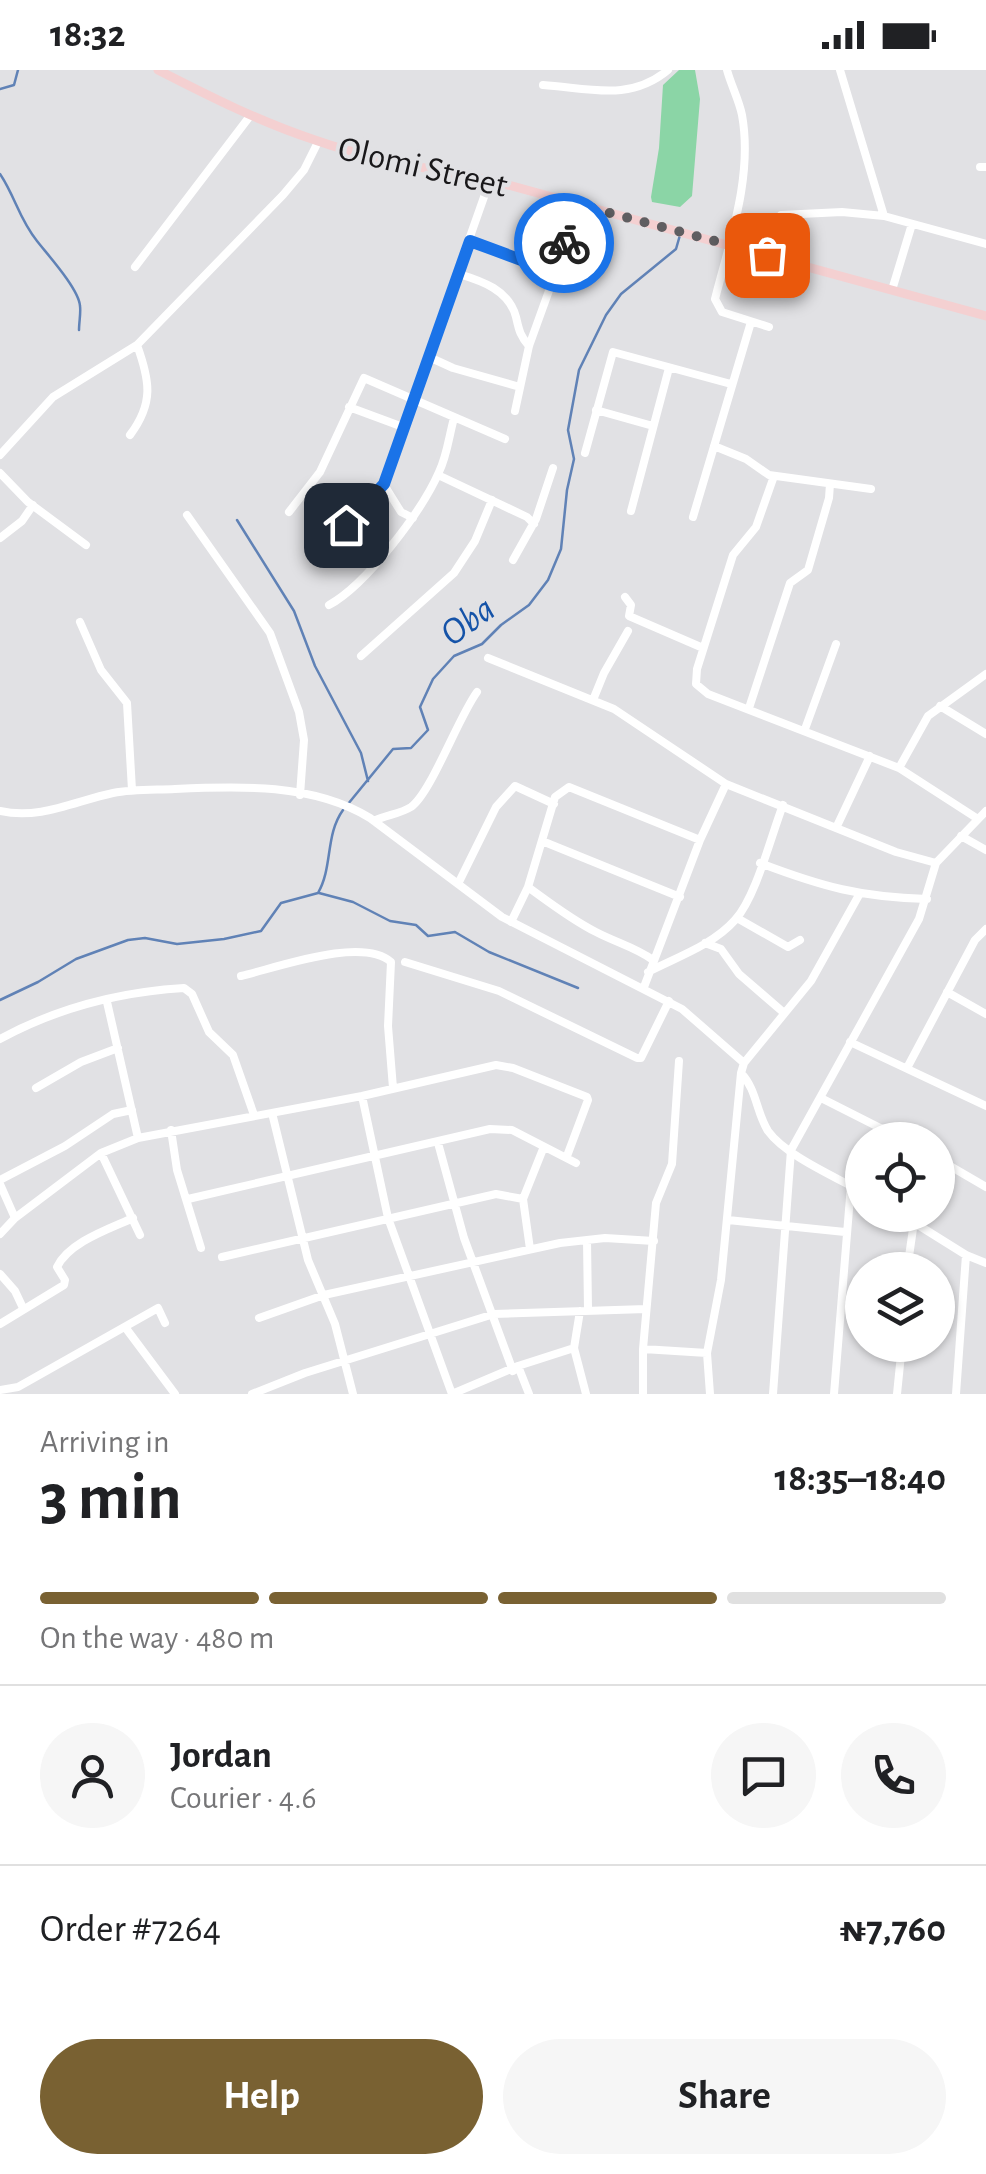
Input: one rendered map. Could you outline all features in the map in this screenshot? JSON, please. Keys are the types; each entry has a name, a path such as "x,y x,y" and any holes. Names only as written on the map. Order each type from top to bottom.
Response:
{"main road":[{"name":"Olomi Street","path":"158,70 250,116 318,142 490,180 986,316"}],"street":[{"path":"543,85 632,90 650,85 668,70"},
{"path":"727,70 741,110 745,156 716,304 722,312 769,327"},
{"path":"840,70 884,216"},
{"path":"136,267 250,116"},
{"path":"0,455 53,397 137,345 283,195 304,170 318,142"},
{"path":"312,558 384,484 490,180"},
{"path":"515,411 530,346 580,205"},
{"path":"767,255 772,250 780,215 842,212 884,216 986,244"},
{"path":"892,290 912,224"},
{"path":"470,241 554,272"},
{"path":"459,274 486,282 500,294 513,310 517,328 530,346"},
{"path":"693,517 751,322"},
{"path":"130,434 143,418 150,386 137,345"},
{"path":"585,453 613,352 731,384"},
{"path":"428,357 520,386"},
{"path":"631,511 669,368"},
{"path":"288,512 320,472 364,378 505,439"},
{"path":"348,407 403,427"},
{"path":"596,410 653,426"},
{"path":"328,606 350,590 413,518 438,476 454,418"},
{"path":"714,446 774,476 872,489"},
{"path":"513,560 534,524 553,468"},
{"path":"0,474 33,505 86,544"},
{"path":"438,476 527,517 534,524"},
{"path":"774,476 756,527 733,556 696,668 696,684 708,694 899,768 978,819"},
{"path":"384,484 402,512 413,518"},
{"path":"750,708 790,583 808,570 830,484"},
{"path":"361,656 454,574 475,541 492,500"},
{"path":"0,538 22,521 33,505"},
{"path":"187,515 270,633 300,712 304,740 300,795"},
{"path":"624,598 631,604 629,616 703,648"},
{"path":"80,622 101,670 129,710 132,790"},
{"path":"593,700 628,632"},
{"path":"805,729 836,644"},
{"path":"488,658 614,709 726,784 896,852 936,863"},
{"path":"899,768 928,716 986,674"},
{"path":"374,821 410,807 426,790 450,737 477,692"},
{"path":"940,706 986,734"},
{"path":"837,826 870,756"},
{"path":"644,987 700,840 726,784"},
{"path":"0,810 37,813 132,790 234,786 336,802 374,821 511,922 644,987 703,1025 752,1084 768,1130 791,1150 845,1182"},
{"path":"458,884 496,807 515,786 554,804"},
{"path":"511,922 528,887 560,791 570,787 700,840"},
{"path":"648,972 705,944 737,918 746,905 782,804"},
{"path":"773,1394 791,1150 927,899 936,863 986,811"},
{"path":"961,836 986,850"},
{"path":"542,840 680,897"},
{"path":"760,864 859,896 927,899"},
{"path":"528,887 591,930 623,946 638,948 653,960"},
{"path":"710,1394 707,1352 721,1280 742,1068 811,981 859,896"},
{"path":"737,918 788,947 800,940"},
{"path":"908,1068 974,940 986,929"},
{"path":"721,950 722,932"},
{"path":"974,940 986,945"},
{"path":"705,944 721,950 739,974 783,1012"},
{"path":"241,976 349,951 386,957 390,962 388,1026 393,1088"},
{"path":"405,962 499,992 641,1058 670,1001"},
{"path":"0,1038 35,1020 97,1000 108,1002 177,988 188,990 208,1032 232,1055 254,1115"},
{"path":"947,992 986,1014"},
{"path":"108,1002 138,1138"},
{"path":"850,1042 986,1106"},
{"path":"36,1088 81,1062 118,1048"},
{"path":"643,1394 643,1349 656,1204 672,1164 680,1061"},
{"path":"0,1234 15,1218 101,1153 138,1138 362,1096 496,1065 513,1068 588,1100 567,1156"},
{"path":"362,1096 388,1218 455,1393 574,1348"},
{"path":"822,1098 869,1122"},
{"path":"15,1218 0,1182 113,1114 132,1110"},
{"path":"272,1113 308,1260 341,1344 353,1394"},
{"path":"188,1199 466,1134 503,1129 576,1163"},
{"path":"171,1130 177,1170 201,1248"},
{"path":"438,1142 464,1238 529,1394"},
{"path":"530,1249 524,1199 543,1149"},
{"path":"101,1153 140,1235"},
{"path":"955,1169 986,1188"},
{"path":"222,1257 496,1194 524,1199"},
{"path":"0,1324 64,1285 57,1267 61,1260 83,1243 133,1218"},
{"path":"728,1220 845,1232"},
{"path":"834,1394 846,1232"},
{"path":"930,1232 986,1263"},
{"path":"259,1318 324,1295 530,1249 587,1240 654,1241"},
{"path":"586,1394 574,1348 584,1310 587,1240"},
{"path":"956,1394 966,1255"},
{"path":"0,1274 23,1308"},
{"path":"0,1390 18,1387 158,1308 165,1323"},
{"path":"252,1394 494,1314 646,1308"},
{"path":"125,1327 175,1394"},
{"path":"643,1349 707,1352"},
{"path":"898,1394 901,1362"}],"green space":[{"path":"679,70 695,70 700,99 692,196 680,207 652,202 651,197 663,85"}],"waterway":[{"path":"0,89 14,85 18,70"},
{"path":"0,174 31,233 74,290 80,306 79,330"},
{"name":"Oba","path":"348,804 393,749 411,748 428,730 420,707 433,679 454,656 482,644 529,605 548,580 561,549 574,459 568,430 579,370 621,294 676,249 680,235"},
{"path":"237,520 294,611 315,666 361,753 368,781"},
{"name":"Oba","path":"0,1000 76,959 128,940 145,938 177,944 261,931 281,903 318,893 343,810"},
{"path":"319,893 353,902 390,921 416,925 428,936 455,932 489,952 578,988"}],"way so far":[{"path":"564,243 580,205 767,255"}],"route":[{"path":"346,525 384,484 470,241 554,272 564,243"}]}
